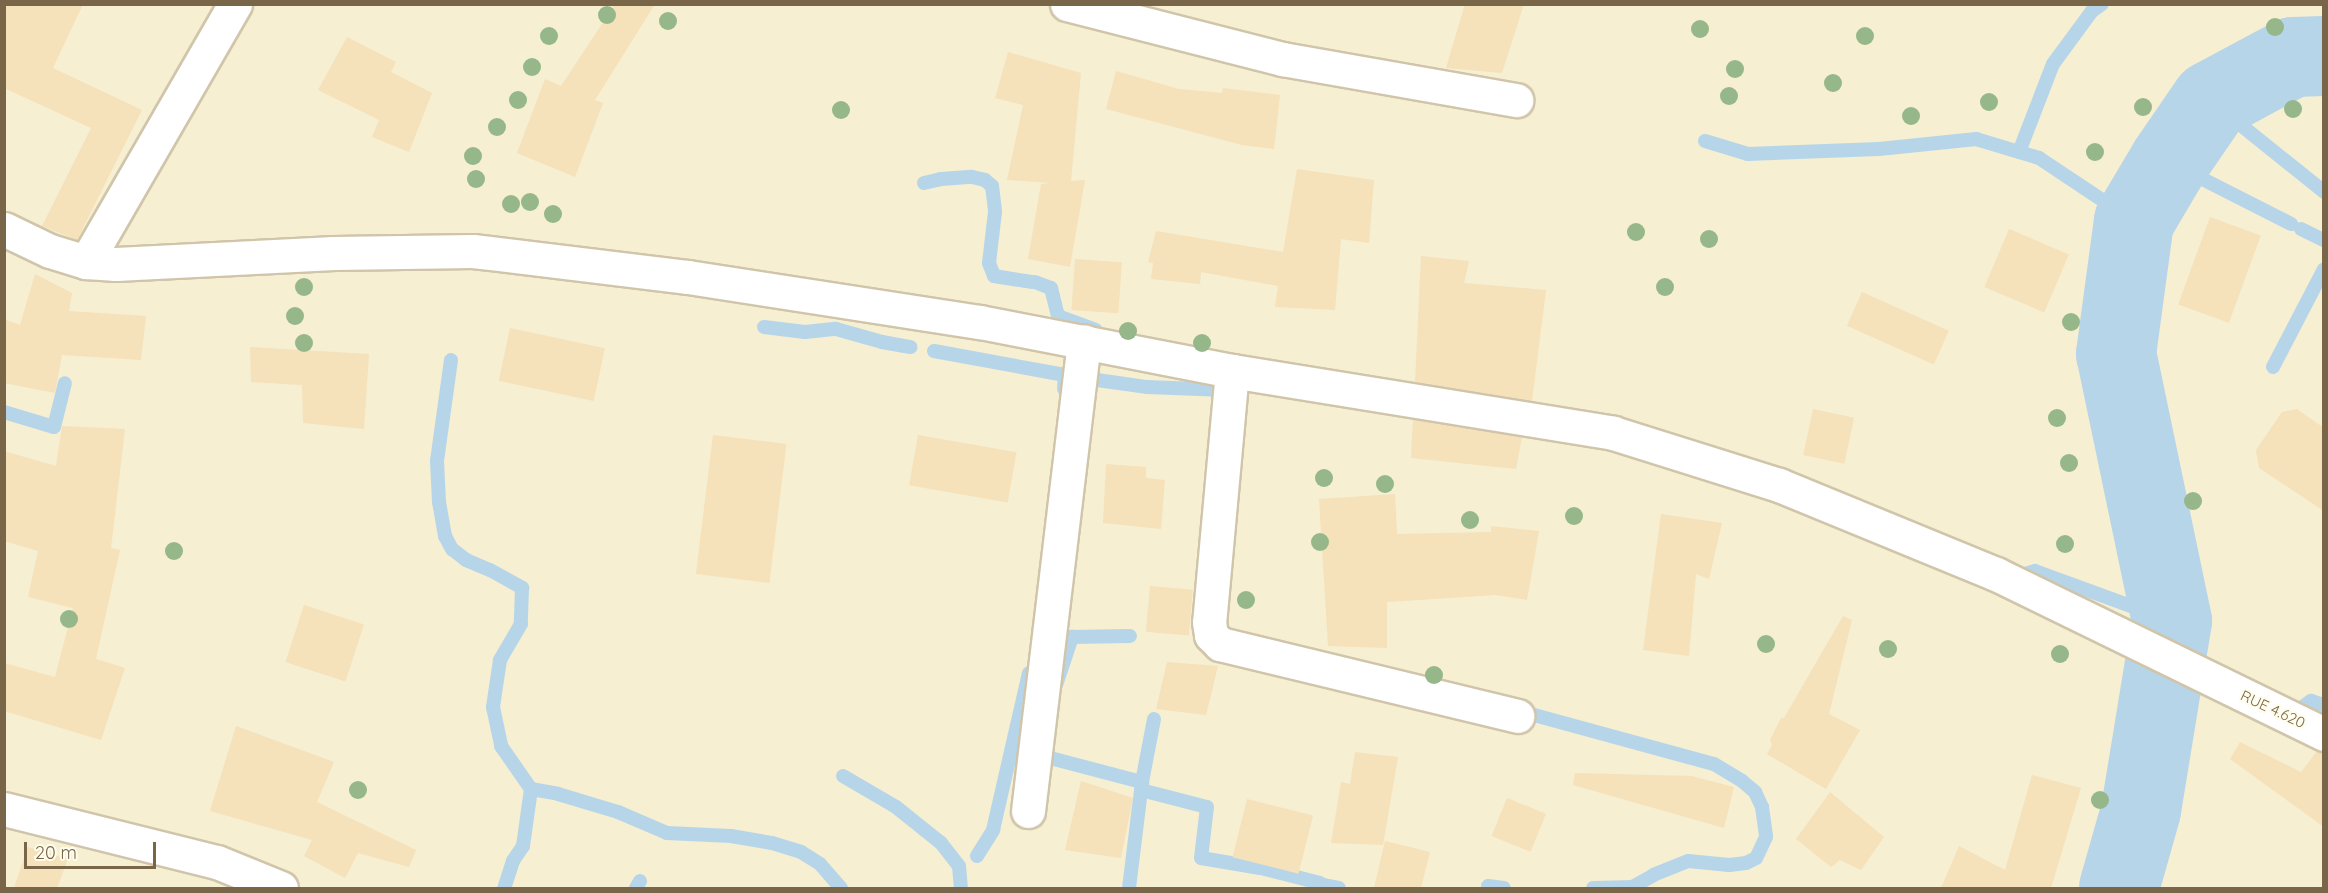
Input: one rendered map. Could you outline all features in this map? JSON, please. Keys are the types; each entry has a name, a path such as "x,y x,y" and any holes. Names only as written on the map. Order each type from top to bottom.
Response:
{"street":[{"path":"86,262 235,4"},
{"path":"1067,4 1283,58 1516,100"},
{"name":"RUE 4.620","path":"4,229 50,251 86,262 116,264 334,253 472,251 688,277 980,322 1232,371 1613,433 1779,485 1996,574 2324,734"},
{"path":"1028,811 1084,341"},
{"path":"1232,371 1209,622 1211,635 1220,644 1518,716"},
{"path":"4,809 217,862 281,888"}],"shaded area":[{"path":"5,5 2323,5 2323,888 5,888"}],"building":[{"path":"4,4 83,4 53,68 142,110 77,240 42,226 91,128 4,88"},
{"path":"615,4 655,4 595,100 603,103 575,177 517,153 545,79 561,86"},
{"path":"1465,4 1524,4 1502,73 1446,68"},
{"path":"347,37 396,62 391,72 432,93 409,152 372,137 379,120 318,90"},
{"path":"1008,52 1081,73 1071,181 1085,180 1070,267 1028,259 1041,184 1051,183 1007,180 1023,105 995,98"},
{"path":"1116,71 1179,89 1222,93 1223,88 1280,95 1274,149 1242,145 1106,109"},
{"path":"1297,169 1374,180 1369,243 1341,239 1335,310 1275,307 1278,286 1201,272 1200,284 1151,279 1153,263 1148,262 1156,231 1283,252"},
{"path":"2210,217 2261,235 2229,323 2178,304"},
{"path":"2009,229 2069,254 2044,312 1984,287"},
{"path":"1421,256 1469,261 1464,283 1546,290 1532,401 1415,382"},
{"path":"1075,259 1122,262 1118,313 1071,310"},
{"path":"35,274 72,293 69,311 146,316 141,360 62,355 55,393 4,383 4,319 20,325"},
{"path":"1862,292 1949,331 1934,364 1847,326"},
{"path":"510,328 605,348 594,401 499,381"},
{"path":"250,347 369,354 364,429 303,423 302,385 251,382"},
{"path":"1813,409 1854,418 1844,464 1803,455"},
{"path":"2297,409 2324,428 2324,511 2259,468 2256,450 2282,412"},
{"path":"1413,419 1522,437 1516,469 1411,458"},
{"path":"62,426 125,429 111,548 120,550 96,659 125,668 101,740 4,711 4,663 55,677 73,608 28,597 38,551 4,541 4,451 56,466"},
{"path":"713,435 786,444 769,583 696,574"},
{"path":"918,435 1016,452 1008,503 909,485"},
{"path":"1106,464 1146,467 1146,478 1165,480 1161,529 1103,523"},
{"path":"1395,494 1397,534 1491,532 1491,526 1539,531 1527,600 1496,595 1387,602 1387,648 1328,646 1319,499"},
{"path":"1661,514 1722,523 1709,579 1696,574 1689,656 1643,650"},
{"path":"1150,586 1193,590 1189,636 1146,632"},
{"path":"304,605 364,624 345,682 285,662"},
{"path":"1843,616 1852,620 1829,714 1860,730 1826,789 1767,754 1772,745 1770,740 1781,718 1784,718"},
{"path":"1167,662 1218,666 1206,715 1156,709"},
{"path":"236,726 334,762 317,802 416,850 409,867 358,853 345,878 304,856 312,840 210,811"},
{"path":"2240,742 2301,772 2317,751 2324,752 2324,827 2230,759"},
{"path":"1355,752 1398,757 1383,845 1331,843 1341,782 1350,784"},
{"path":"1575,773 1691,776 1734,787 1724,828 1573,785"},
{"path":"2032,775 2081,788 2051,888 1941,888 1959,846 2005,870"},
{"path":"1081,781 1133,798 1121,858 1065,850"},
{"path":"1830,792 1884,837 1861,870 1840,860 1831,867 1796,839"},
{"path":"1507,798 1546,814 1531,852 1492,836"},
{"path":"1247,799 1313,815 1298,874 1232,857"},
{"path":"1385,841 1430,852 1421,888 1374,888"},
{"path":"28,847 68,859 57,888 14,888"}],"waterway":[{"path":"2019,152 2053,64 2092,11 2102,4"},
{"path":"2119,888 2141,810 2172,621 2116,354 2134,221 2169,162 2211,101 2293,57 2324,56"},
{"path":"2211,101 2324,192"},
{"path":"1705,141 1748,154 1879,149 1976,139 2039,158 2134,221"},
{"path":"2169,162 2291,224"},
{"path":"924,183 941,179 972,177 985,180 992,186 995,212 989,263 994,276 1032,282"},
{"path":"2301,229 2324,240"},
{"path":"2273,367 2324,269"},
{"path":"1035,282 1051,288 1058,316 1096,330"},
{"path":"764,327 805,332 836,329 882,342 911,347"},
{"path":"934,351 1065,375 1064,389"},
{"path":"451,360 437,461 439,502 445,536 452,549 466,560 522,588 521,624 500,660 493,707 501,746 531,789 523,846 513,861 504,888"},
{"path":"1090,379 1147,387 1225,390"},
{"path":"4,412 54,427 65,383"},
{"path":"2015,577 2035,571 2172,621"},
{"path":"1056,685 1072,637 1130,636"},
{"path":"977,856 993,830 1029,673"},
{"path":"2304,706 2311,701 2324,705"},
{"path":"1516,710 1714,764 1755,792 1762,807 1766,837 1756,858 1746,863 1729,865 1688,861 1654,875 1631,888"},
{"path":"1035,754 1142,782 1154,719"},
{"path":"843,776 896,807 941,843 959,866 961,888"},
{"path":"531,789 558,794 618,812 667,833 731,836 772,843 801,852 820,864 841,888"},
{"path":"1129,888 1141,790 1207,807 1201,858 1260,868"},
{"path":"1261,868 1320,883"},
{"path":"636,888 640,881"},
{"path":"1324,885 1339,888"},
{"path":"1488,886 1504,888"},
{"path":"1593,888 1634,887"}]}
